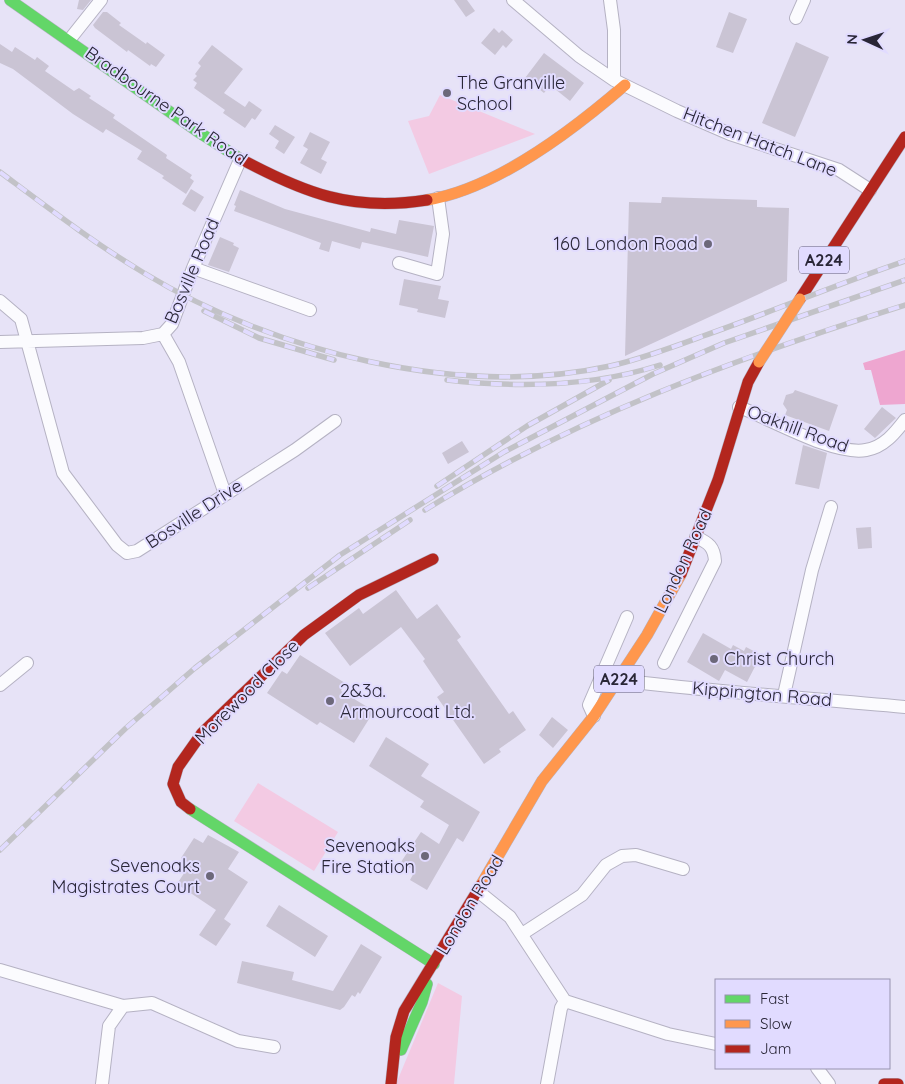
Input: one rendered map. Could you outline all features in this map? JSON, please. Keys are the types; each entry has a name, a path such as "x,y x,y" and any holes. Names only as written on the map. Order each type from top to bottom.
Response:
{"street":[{"name":"Bradbourne Park Road","path":"10,0 70,39 240,160 308,191 352,201 377,204 438,198 510,167 582,122 619,82"},
{"path":"70,39 101,0"},
{"name":"Hitchen Hatch Lane","path":"512,0 579,56 619,82 677,111 730,134 839,170 870,190"},
{"path":"610,0 619,82"},
{"path":"796,18 804,0"},
{"name":"London Road","path":"391,1084 394,1062 393,1046 402,1014 411,995 432,968 542,781 594,716 647,635 680,576 696,537 718,480 748,382 759,362 905,137"},
{"name":"Bosville Road","path":"225,494 179,362 164,334 172,324 193,268 240,160"},
{"path":"399,263 437,274 443,234 438,198"},
{"path":"193,268 310,310"},
{"path":"0,301 21,319 26,341"},
{"path":"0,342 142,338 164,334"},
{"name":"Bosville Drive","path":"26,341 63,473 122,551 131,553 137,551 335,421"},
{"name":"Oakhill Road","path":"739,407 816,440 841,449 856,451 868,450 880,445 892,436 905,420"},
{"path":"784,695 812,570 831,507"},
{"path":"664,663 715,561 714,551 709,543 696,537"},
{"name":"Morewood Close","path":"432,968 295,874 202,818 180,802 173,784 178,767 202,733 304,636 359,595 433,559"},
{"path":"594,716 588,704 627,616"},
{"path":"0,685 27,663"},
{"name":"Kippington Road","path":"618,680 905,707"},
{"path":"522,934 582,894 606,866 622,856 636,855 683,869"},
{"path":"478,892 510,917 565,1001 668,1034 715,1044"},
{"path":"0,970 123,1006 152,1003 238,1041 274,1047"},
{"path":"547,1084 561,1008 565,1001"},
{"path":"102,1084 109,1026 123,1006"},
{"path":"818,1069 829,1084"},
{"path":"884,1084 898,1084"}],"shaded area":[{"path":"440,95 535,134 429,174 408,121 429,116"},
{"path":"905,350 905,404 880,405 871,370 865,370 863,363"},
{"path":"258,783 338,832 314,871 234,821"},
{"path":"438,983 462,996 454,1084 396,1084"}],"building":[{"path":"79,0 91,0 83,10 77,9"},
{"path":"454,0 467,0 475,11 466,17"},
{"path":"103,12 107,12 121,23 119,25 165,55 156,67 151,64 150,66 128,50 127,52 95,28 93,25"},
{"path":"729,12 747,19 733,53 716,47"},
{"path":"494,28 499,33 502,30 513,40 506,48 503,45 495,55 481,43"},
{"path":"796,42 829,57 795,137 762,123"},
{"path":"0,44 12,52 15,47 35,60 37,57 49,66 45,71 74,91 79,88 91,96 89,98 115,115 113,118 167,155 166,158 192,175 190,178 194,181 186,194 162,178 164,176 137,159 142,151 106,129 103,133 73,114 13,69 0,63"},
{"path":"212,45 243,69 224,93 245,107 249,101 262,110 255,120 252,118 245,128 223,113 225,110 194,88 197,83 193,80 201,66 198,63"},
{"path":"544,53 584,83 570,101 550,85 544,93 525,78"},
{"path":"275,125 295,137 284,154 275,148 279,141 269,134"},
{"path":"310,132 330,142 321,159 327,162 321,174 300,163 308,149 303,146"},
{"path":"191,189 204,197 195,212 182,204"},
{"path":"240,190 285,209 370,232 371,228 396,234 399,220 434,226 428,257 362,242 360,249 332,241 329,252 319,249 321,243 234,211 236,206 234,205"},
{"name":"160 London Road","path":"662,197 757,200 757,207 789,208 787,281 625,356 629,202 661,203"},
{"path":"220,237 234,243 233,245 239,248 229,272 208,265"},
{"path":"404,279 441,286 438,299 449,301 445,318 417,312 418,309 399,305"},
{"path":"795,390 838,405 829,431 785,415 787,410 783,404 786,395 793,393"},
{"path":"882,407 896,418 875,438 864,429"},
{"path":"462,441 469,452 448,464 442,453"},
{"path":"803,445 827,453 819,489 795,484"},
{"path":"871,527 872,548 858,549 856,528"},
{"path":"396,590 417,619 437,604 461,637 457,640 509,714 513,711 526,730 499,749 501,752 484,764 437,697 444,692 423,661 425,659 401,627 350,666 325,633 359,608 363,614"},
{"name":"Christ Church","path":"703,633 731,649 733,645 744,651 746,647 761,655 747,682 725,670 719,681 687,662"},
{"name":"2&3a. Armourcoat Ltd.","path":"300,655 345,683 341,691 374,711 354,743 320,722 317,725 267,693 282,671 287,674"},
{"path":"552,717 568,730 553,748 539,735"},
{"path":"386,737 429,764 421,776 480,812 463,842 457,838 427,890 410,880 415,871 401,862 421,832 439,844 449,825 420,807 424,801 369,766"},
{"name":"Sevenoaks Magistrates Court","path":"208,835 239,852 228,869 248,882 224,919 231,924 216,946 199,935 216,910 177,884 190,864 181,858 194,838 203,843"},
{"path":"279,905 328,936 315,957 266,926"},
{"path":"361,944 382,957 360,994 358,992 355,997 352,995 340,1010 237,983 242,961 294,972 292,980 333,991"}],"railway":[{"path":"0,172 107,249 144,273 195,301 250,326 309,346 369,362 430,372 492,377 552,375 610,366 669,348 905,261"},
{"path":"0,850 126,728 195,668 340,555 504,452 653,374 724,343 905,280"},
{"path":"425,510 539,446 658,392 781,346 905,305"},
{"path":"204,311 259,338 334,360"},
{"path":"447,380 474,383 555,384 608,378 660,365"},
{"path":"437,486 527,426 609,380"},
{"path":"308,588 410,520"}],"traffic: fast":[{"path":"10,0 200,133 239,158"},
{"path":"190,809 434,964"},
{"path":"401,1050 422,1002 427,984"}],"traffic: slow":[{"path":"427,200 453,194 480,184 506,171 558,138 625,85"},
{"path":"759,362 800,299"},
{"path":"481,885 542,781 594,716 647,635 681,574"}],"traffic: jam":[{"path":"800,299 905,137"},
{"path":"239,158 285,181 329,197 375,203 427,200"},
{"path":"681,574 718,480 748,382 759,362"},
{"path":"190,809 181,802 173,784 178,767 202,733 304,635 359,595 433,559"},
{"path":"391,1084 396,1037 404,1011 481,885"},
{"path":"884,1084 898,1084"}],"place":[{"name":"The Granville School","path":"447,93"},
{"name":"160 London Road","path":"708,244"},
{"name":"Christ Church","path":"714,659"},
{"name":"2&3a. Armourcoat Ltd.","path":"330,701"},
{"name":"Sevenoaks Fire Station","path":"425,856"},
{"name":"Sevenoaks Magistrates Court","path":"210,876"}]}
